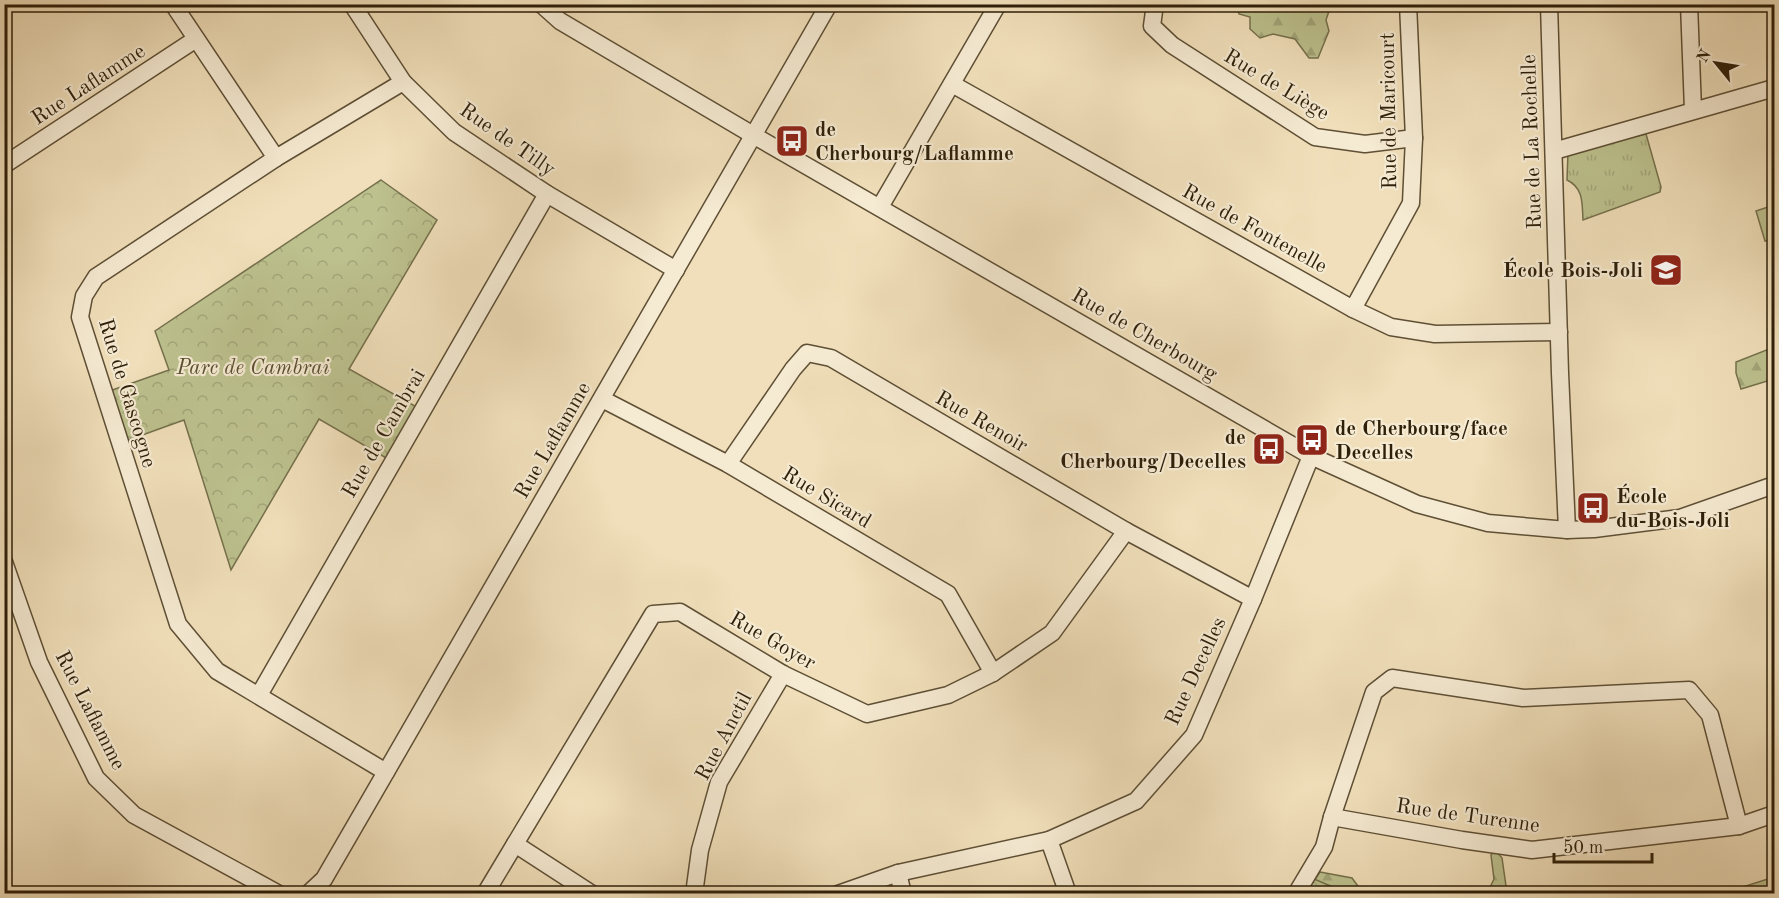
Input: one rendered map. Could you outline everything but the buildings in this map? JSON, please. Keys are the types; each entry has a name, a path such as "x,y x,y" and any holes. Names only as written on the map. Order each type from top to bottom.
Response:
{"street":[{"path":"173,4 276,158"},
{"name":"Rue de Tilly","path":"352,4 403,82 454,132 547,194 676,270"},
{"name":"Rue de Cherbourg","path":"541,4 560,21 753,135 1311,456 1417,504 1488,523 1568,530 1594,529 1680,518 1774,485"},
{"name":"Rue Laflamme","path":"309,894 324,879 829,4"},
{"path":"880,207 998,4"},
{"name":"Rue de Liège","path":"1155,4 1152,26 1172,45 1315,137 1365,144 1414,138"},
{"name":"Rue de Maricourt","path":"1353,309 1411,203 1414,138 1408,4"},
{"name":"Rue de La Rochelle","path":"1549,4 1559,332 1568,530"},
{"path":"1689,4 1694,110"},
{"name":"Rue Laflamme","path":"4,165 196,39"},
{"name":"Rue de Gascogne","path":"386,772 217,671 178,624 80,317 84,296 96,277 276,158 403,82"},
{"name":"Rue de Fontenelle","path":"952,84 1353,309 1391,327 1435,334 1559,332"},
{"path":"1554,151 1774,87"},
{"name":"Rue de Cambrai","path":"259,695 547,194"},
{"name":"Rue Renoir","path":"728,464 793,369 807,353 831,358 1126,531 1253,599"},
{"name":"Rue Sicard","path":"602,399 728,464 948,594 993,673"},
{"name":"Rue Decelles","path":"838,894 898,873 1049,840 1136,801 1194,735 1253,599 1311,456"},
{"name":"Rue Goyer","path":"485,894 653,614 680,612 783,674 867,714 948,695 993,673 1052,633 1126,531"},
{"name":"Rue Laflamme","path":"4,562 39,662 96,778 134,814 279,894"},
{"name":"Rue Anctil","path":"694,894 700,850 719,782 783,674"},
{"path":"1296,894 1324,847 1374,692 1392,678 1523,698 1689,690 1710,715 1739,826"},
{"name":"Rue de Turenne","path":"1332,817 1532,850 1739,826 1774,814"},
{"path":"1049,840 1068,894"},
{"path":"515,844 592,894"},
{"path":"898,873 903,894"}],"green space":[{"path":"1236,5 1263,5 1279,8 1280,5 1331,5 1326,20 1329,31 1318,58 1309,58 1295,39 1273,34 1260,38 1250,29 1250,17 1239,14"},
{"path":"1646,134 1661,187 1660,192 1583,220 1582,202 1577,187 1567,180 1568,152"},
{"name":"Parc de Cambrai","path":"381,180 437,220 349,369 422,410 393,462 319,419 231,570 184,420 120,443 104,393 169,370 155,331"},
{"path":"1774,205 1774,239 1765,241 1756,211"},
{"path":"1774,347 1774,379 1741,389 1736,373 1736,362"},
{"path":"1495,850 1502,858 1507,893 1487,894 1494,879 1491,855"},
{"path":"1320,872 1352,878 1363,893 1305,894"},
{"path":"1307,876 1347,893 1296,894"},
{"path":"1774,877 1774,893 1724,893"}],"place":[{"name":"de Cherbourg/Laflamme","path":"792,141"},
{"name":"École Bois-Joli","path":"1666,270"},
{"name":"de Cherbourg/face Decelles","path":"1312,440"},
{"name":"de Cherbourg/Decelles","path":"1269,449"},
{"name":"École du-Bois-Joli","path":"1593,508"}]}
